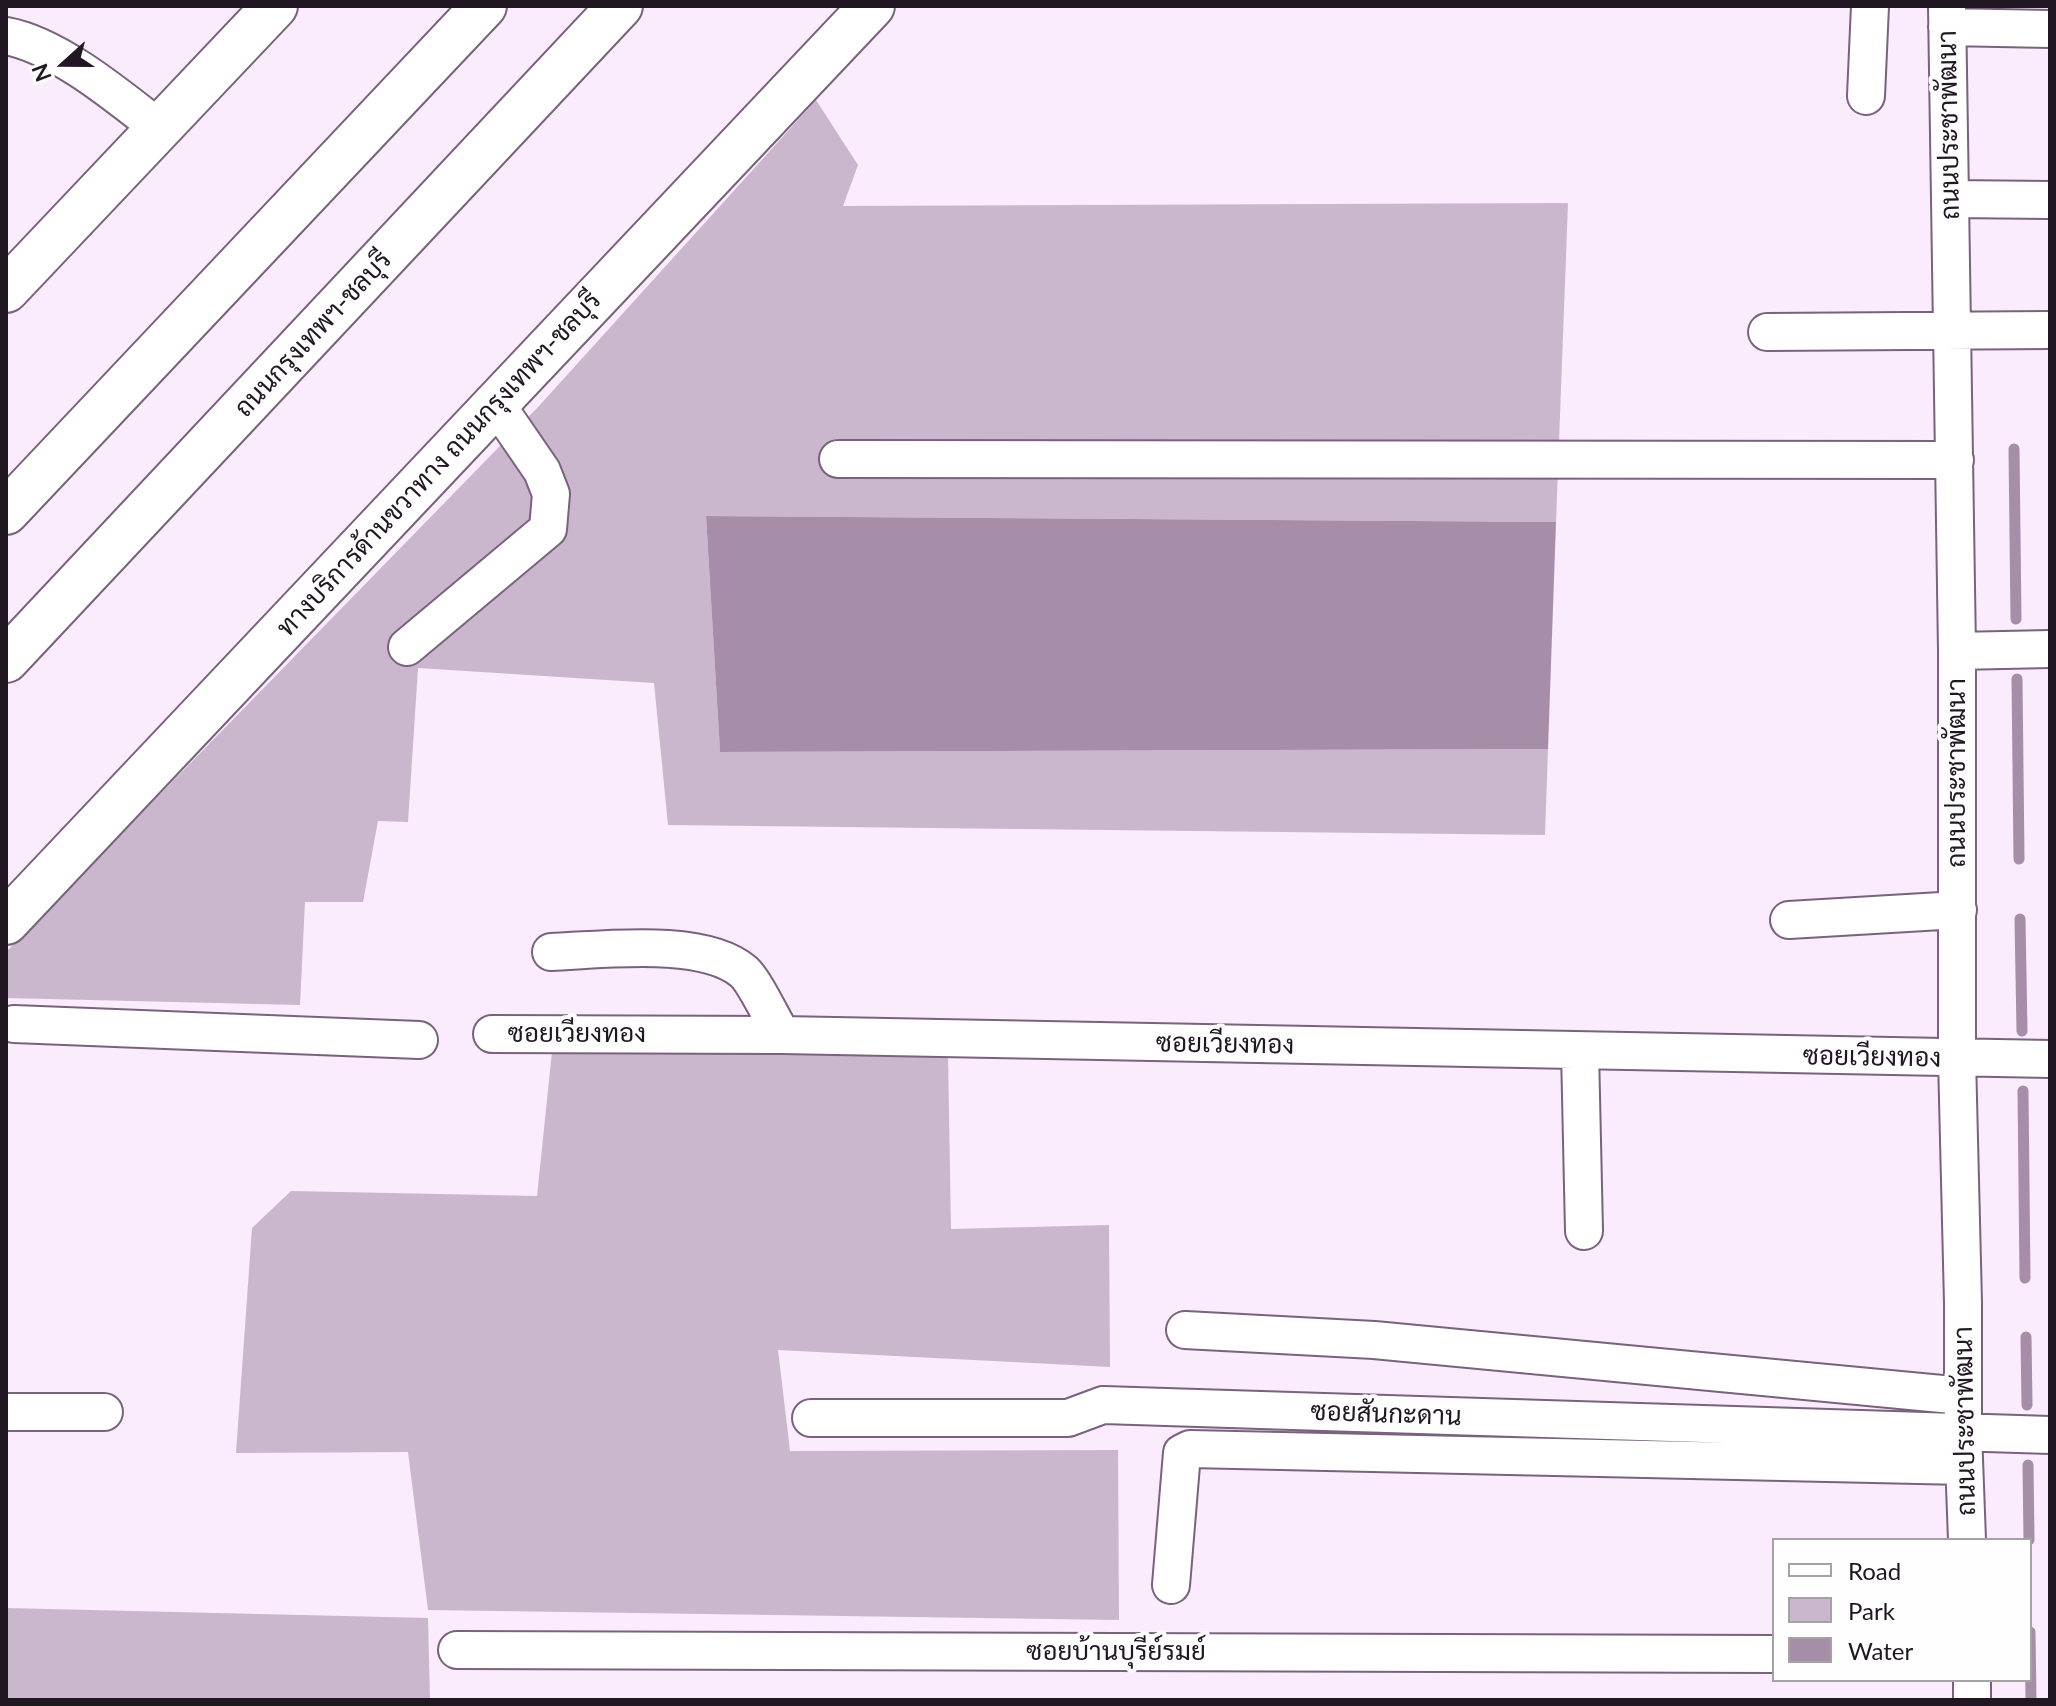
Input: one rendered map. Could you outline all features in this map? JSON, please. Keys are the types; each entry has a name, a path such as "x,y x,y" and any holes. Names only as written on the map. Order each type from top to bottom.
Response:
{"main road":[{"path":"6,512 484,6"},
{"name":"ถนนกรุงเทพฯ-ชลบุรี","path":"6,660 620,6"},
{"name":"ทางบริการด้านขวาทาง ถนนกรุงเทพฯ-ชลบุรี","path":"6,922 872,6"},
{"path":"6,290 160,129 260,9"}],"street":[{"path":"1866,96 1870,6"},
{"path":"1947,16 2050,29"},
{"name":"ถนนประชาพัฒนา","path":"1947,16 1957,651 1957,1058 1967,1538"},
{"path":"6,36 22,39 96,79 160,129"},
{"path":"1952,199 2050,200"},
{"path":"1767,332 2050,330"},
{"path":"407,647 548,529 551,494 542,471 496,404"},
{"path":"838,459 1955,460"},
{"path":"1957,651 2050,649"},
{"path":"1789,920 1958,910"},
{"path":"551,952 665,948 714,957 745,973 782,1035"},
{"path":"14,1024 419,1040"},
{"name":"ซอยเวียงทอง","path":"492,1034 782,1035 2050,1059"},
{"path":"1580,1051 1584,1231"},
{"path":"1185,1330 1374,1340 1963,1396"},
{"name":"ซอยสันกะดาน","path":"811,1418 1068,1418 1103,1405 1963,1449"},
{"path":"6,1412 104,1412"},
{"path":"1171,1585 1182,1453 1190,1449 1963,1449 2050,1435"},
{"name":"ซอยบ้านบุรีย์รมย์","path":"457,1650 1772,1654"}],"green space":[{"path":"816,100 858,165 843,206 1568,203 1556,522 706,516 720,752 1548,749 1545,835 668,825 654,683 418,668 408,822 378,821 363,902 305,902 300,1005 6,998 6,952 539,406"},
{"path":"831,1048 948,1056 951,1229 1109,1225 1110,1367 778,1350 790,1451 1118,1450 1119,1620 428,1610 408,1452 236,1453 252,1228 291,1191 537,1196 552,1052"},
{"path":"6,1608 428,1618 430,1700 6,1700"}],"water":[{"path":"706,516 1556,522 1548,749 720,752"}],"waterway":[{"path":"2014,449 2016,619"},
{"path":"2017,679 2019,859"},
{"path":"2020,919 2022,1031"},
{"path":"2023,1091 2025,1278"},
{"path":"2026,1337 2027,1405"},
{"path":"2028,1465 2029,1538"},
{"path":"2031,1682 2031,1700"}]}
